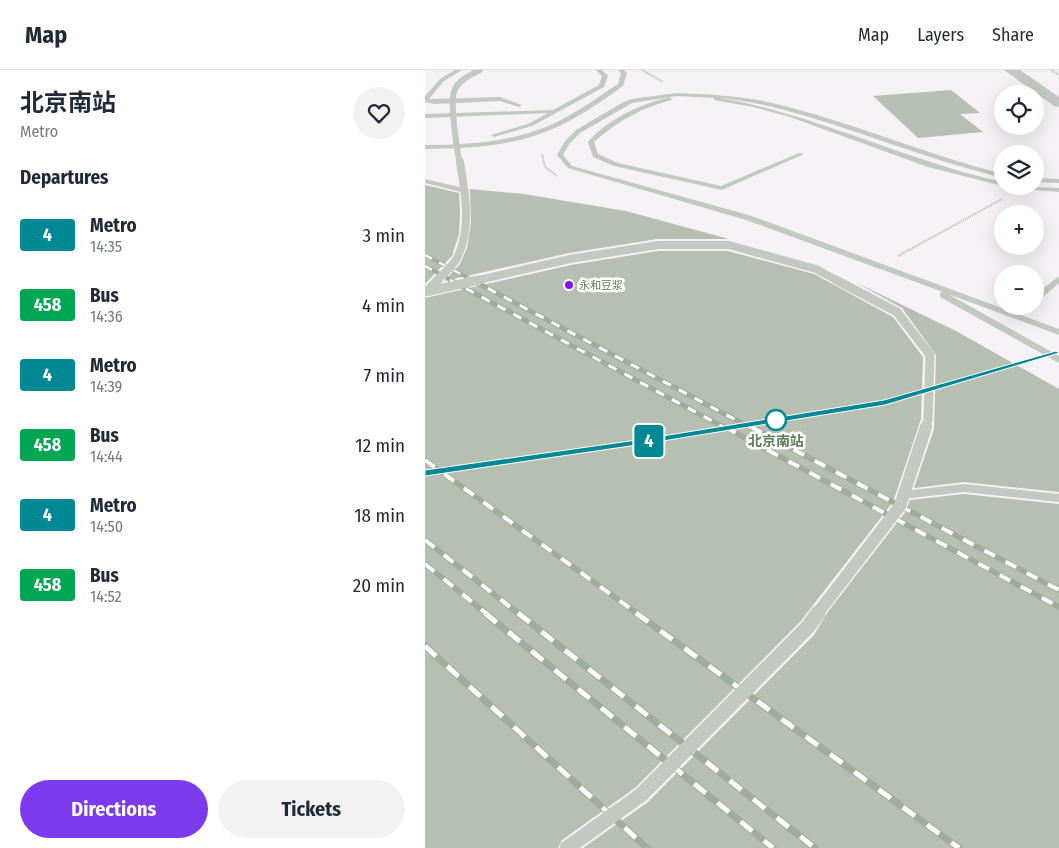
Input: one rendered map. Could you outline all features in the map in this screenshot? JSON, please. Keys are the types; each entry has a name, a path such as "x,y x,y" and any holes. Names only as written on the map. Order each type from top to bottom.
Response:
{"street":[{"path":"1011,70 1059,103"},
{"path":"1030,70 1059,89"}],"lane":[{"path":"459,70 442,80 425,100 434,102 500,99 519,105"},
{"path":"426,291 457,259 466,228 465,192 454,133 454,90 464,78 480,70"},
{"path":"489,136 530,125 602,86 605,76 599,70"},
{"path":"425,146 480,145 513,139 545,129 594,103 621,85 624,73 621,70"},
{"path":"994,174 947,160 832,118 736,93 684,91 655,94 628,102 582,128 565,143 560,155 570,167 749,218 1059,332"},
{"path":"801,154 721,188 599,160 591,150 591,142 599,133 647,105 678,98 710,98 746,104 810,122 943,170 994,182"},
{"path":"425,116 557,111"},
{"path":"425,139 482,137"},
{"path":"1044,180 1059,181"},
{"path":"425,181 465,192"},
{"path":"1044,189 1059,190"},
{"path":"426,291 570,259 658,246 729,245 816,269 897,312 930,355 928,420 899,506 807,628 641,795 567,848"},
{"path":"909,276 1059,360"},
{"path":"1044,292 1059,280"},
{"path":"903,495 964,488 1059,498"}],"path":[{"path":"642,70 665,83"},
{"path":"1051,70 1059,75"},
{"path":"898,256 1008,195"}],"building":[{"path":"951,90 980,113 960,114 983,132 918,138 873,96"},
{"path":"425,185 459,193 460,211 459,234 452,256 425,284"},
{"path":"470,189 524,194 626,211 729,239 657,239 569,253 444,281 460,264 467,248 471,223"},
{"path":"658,251 728,251 814,274 893,317 923,357 921,419 893,502 800,622 635,788 562,840 558,848 425,848 425,298 571,265"},
{"path":"855,282 956,331 1059,389 1059,492 964,482 914,488 934,429 936,355 902,308"},
{"path":"964,494 1059,504 1059,848 583,848 648,802 814,635 827,613 906,511 910,500"}],"railway":[{"path":"425,255 474,281"},
{"path":"425,266 453,281"},
{"path":"450,280 727,429"},
{"path":"472,280 753,429"},
{"path":"725,427 1059,607"},
{"path":"751,427 1059,590"},
{"path":"425,460 638,614"},
{"path":"425,540 519,614"},
{"path":"425,564 487,614"},
{"path":"485,613 773,848"},
{"path":"518,613 815,848"},
{"path":"636,613 959,848"},
{"path":"425,646 647,848"}],"metro line":[{"name":"4","path":"425,473 885,403 1059,353"}],"place":[{"name":"永和豆浆","path":"569,285"},
{"name":"北京南站","path":"776,420"}]}
